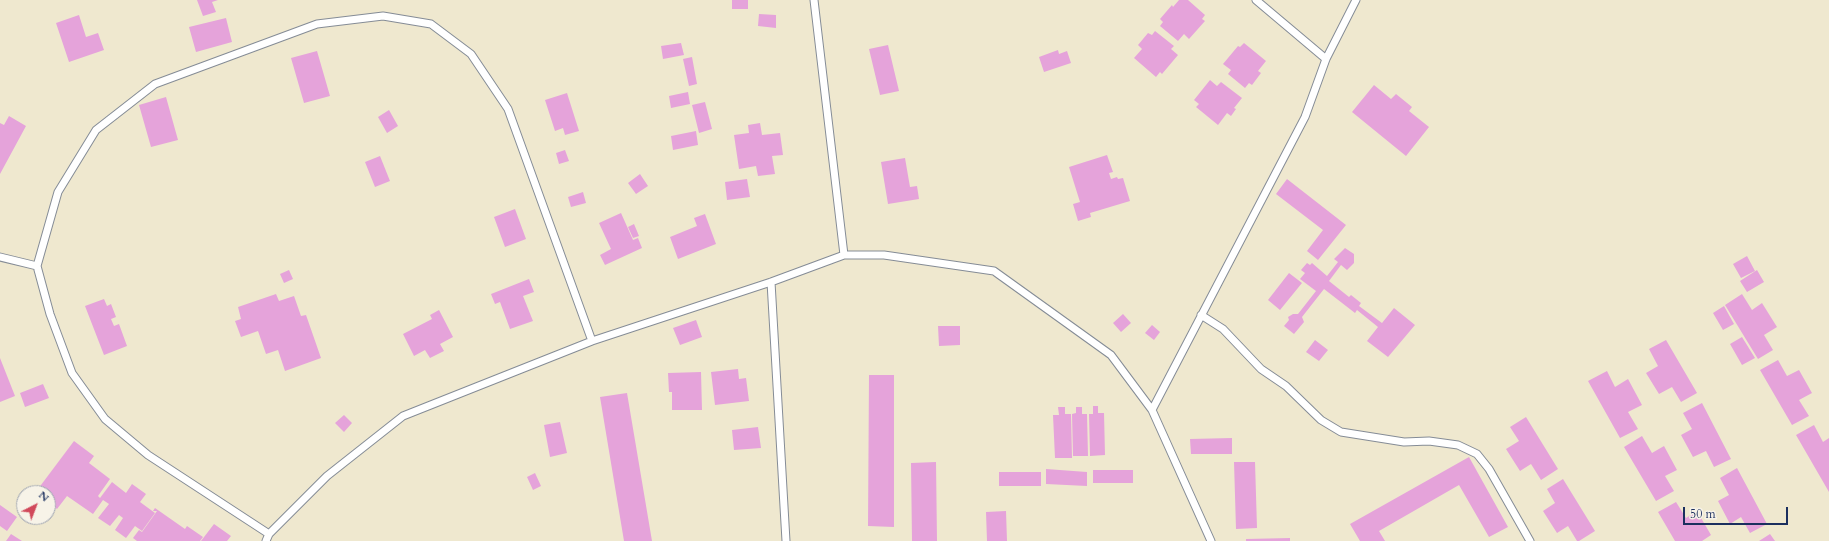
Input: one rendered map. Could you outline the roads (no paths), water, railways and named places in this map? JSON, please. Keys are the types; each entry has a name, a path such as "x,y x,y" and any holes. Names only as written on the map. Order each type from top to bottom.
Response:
{"lane":[{"path":"814,0 844,255"},
{"path":"1256,0 1326,59"},
{"path":"1152,410 1305,117 1326,59 1356,0"},
{"path":"592,341 508,109 471,54 431,24 383,16 317,24 154,84 96,130 58,192 36,266 50,314 72,373 105,419 148,455 268,538 327,476 403,416 592,341 771,282 844,255 884,255 994,272 1111,355 1152,410 1211,541"},
{"path":"0,258 36,266"},
{"path":"771,282 786,541"},
{"path":"1201,315 1223,329 1261,370 1286,386 1321,420 1341,432 1404,442 1429,441 1458,445 1477,454 1489,468 1530,541"}]}
